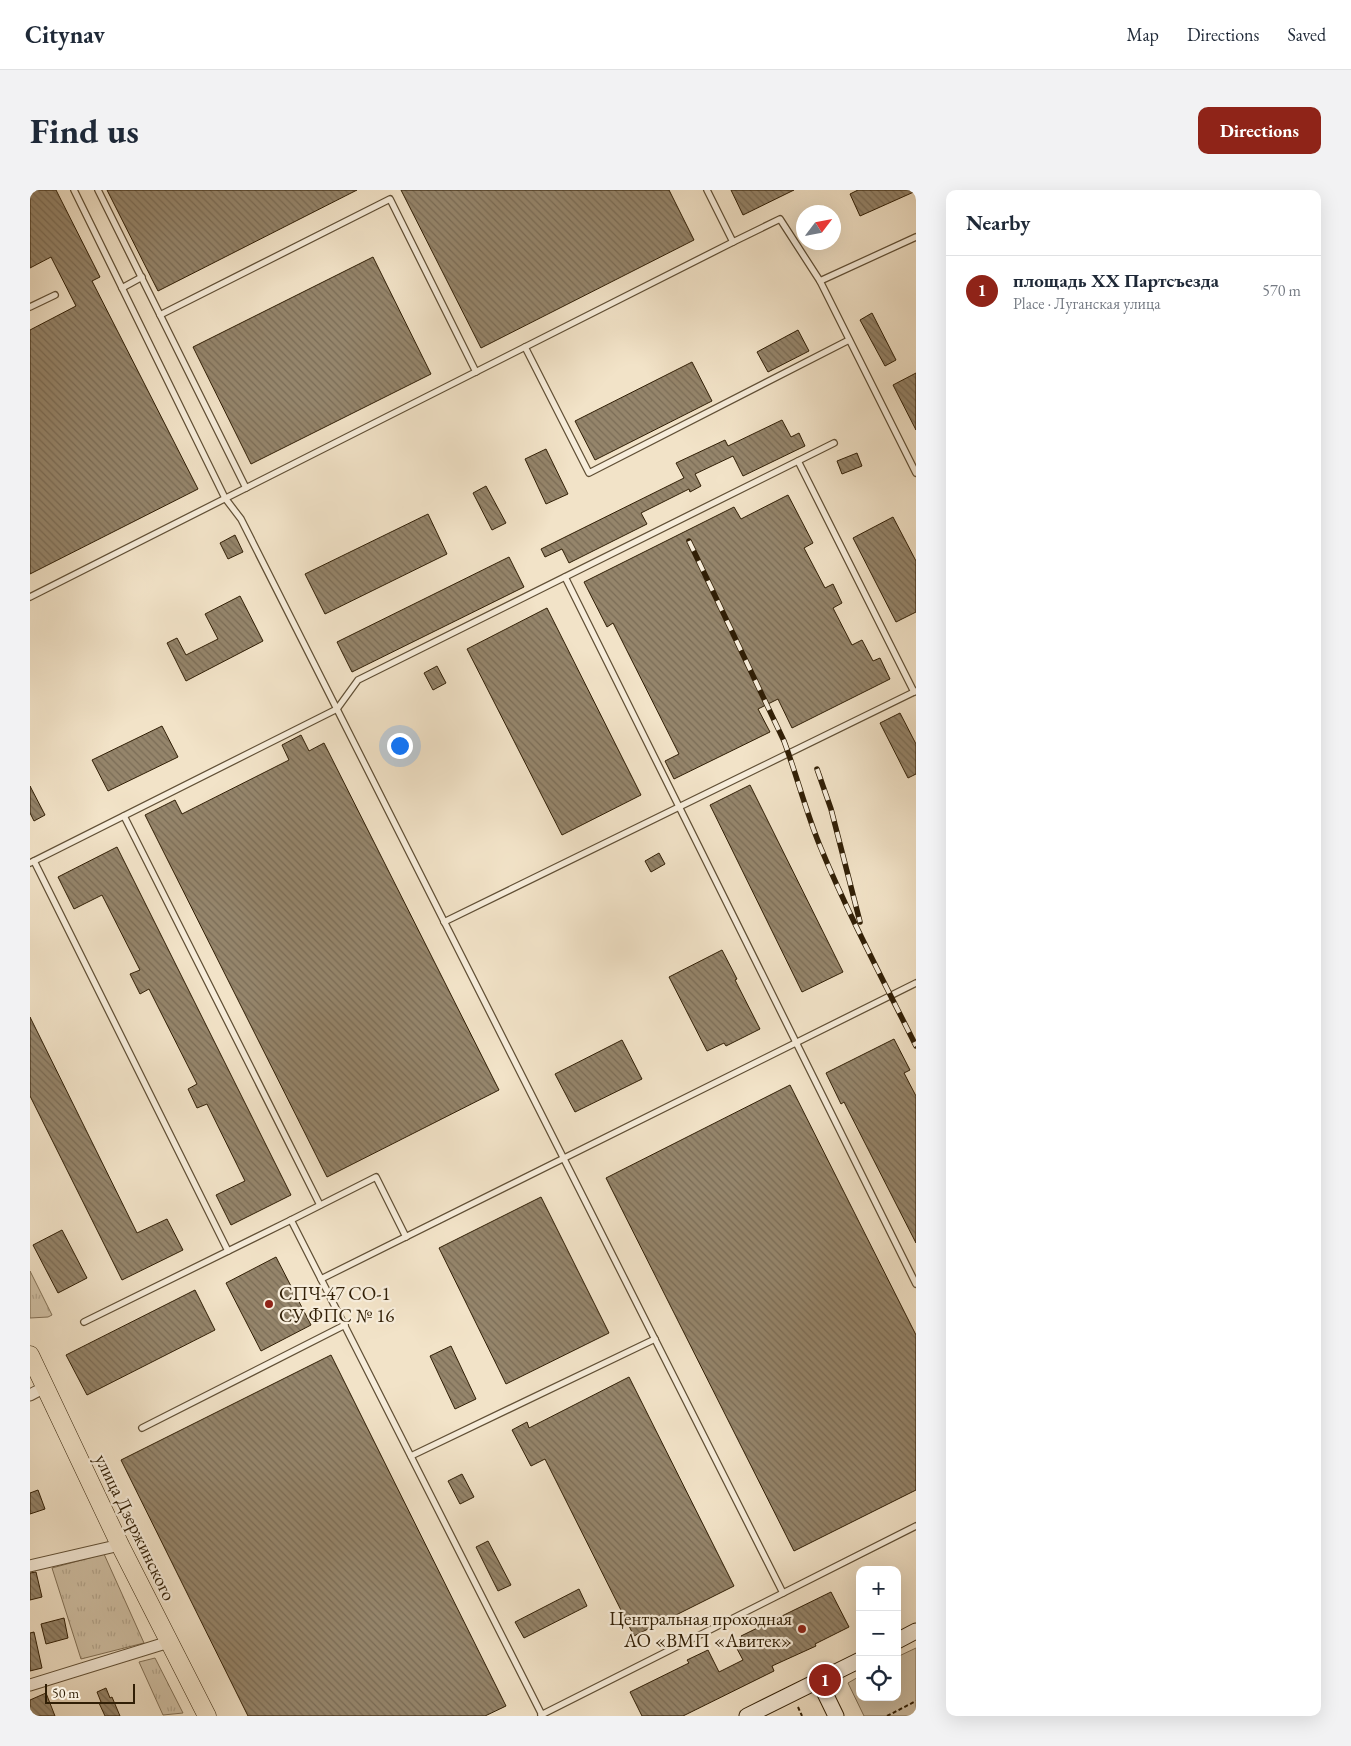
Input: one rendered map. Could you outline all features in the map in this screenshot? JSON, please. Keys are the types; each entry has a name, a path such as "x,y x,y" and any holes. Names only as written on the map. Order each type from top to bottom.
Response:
{"highway":[{"name":"улица Дзержинского","path":"30,1355 38,1391 120,1545 203,1714"}],"main road":[{"path":"901,1638 916,1631"},
{"path":"747,1716 856,1662"},
{"path":"819,1681 836,1716"}],"street":[{"path":"30,1566 120,1545"},
{"path":"30,1685 169,1642"}],"lane":[{"path":"74,190 225,498 241,519 783,1593"},
{"path":"98,190 246,488"},
{"path":"706,190 732,242"},
{"path":"160,315 390,199 476,372"},
{"path":"30,597 780,219 820,281 916,473"},
{"path":"820,281 916,237"},
{"path":"122,288 142,278"},
{"path":"30,307 55,295"},
{"path":"525,347 589,473 849,340"},
{"path":"228,1251 32,862 337,709 358,680 834,443"},
{"path":"444,922 915,691 798,461"},
{"path":"565,577 916,1284"},
{"path":"124,816 320,1205"},
{"path":"322,1279 916,983"},
{"path":"84,1322 376,1177 406,1237"},
{"path":"291,1220 541,1715 916,1526"},
{"path":"142,1428 345,1325"},
{"path":"411,1456 655,1339"}],"path":[{"path":"887,1716 916,1701"},
{"path":"797,1706 802,1716"}],"green space":[{"path":"30,1271 52,1315 48,1317 30,1318"},
{"path":"104,1554 144,1643 81,1659 52,1568"},
{"path":"916,1648 916,1716 864,1716 857,1701 901,1701 901,1655"},
{"path":"155,1658 183,1713 163,1715 139,1662"},
{"path":"856,1678 856,1700 848,1683"}],"building":[{"path":"30,190 56,190 100,277 92,281 198,489 30,574 30,330 76,306 51,257 30,268"},
{"path":"107,190 357,190 158,291"},
{"path":"401,190 669,190 694,240 481,348"},
{"path":"731,190 794,190 743,215"},
{"path":"858,190 916,191 860,216 850,194"},
{"path":"373,257 431,374 251,464 193,347"},
{"path":"872,313 896,360 885,366 860,320"},
{"path":"798,330 809,351 768,372 757,352"},
{"path":"692,362 712,401 595,460 575,421"},
{"path":"916,373 916,430 893,385"},
{"path":"782,420 791,437 799,433 805,446 743,476 733,456 695,474 701,486 690,492 689,489 641,513 647,524 569,563 562,549 545,557 541,549 684,478 676,463 725,440 728,446"},
{"path":"546,449 568,494 546,504 525,459"},
{"path":"857,453 862,466 842,474 837,461"},
{"path":"486,486 506,523 492,530 473,493"},
{"path":"788,495 813,543 804,548 825,588 833,584 842,603 833,608 852,645 862,640 873,661 880,658 890,679 792,728 778,699 758,709 770,732 674,779 665,761 679,754 613,623 607,627 584,582 734,507 741,519"},
{"path":"428,514 447,554 325,614 305,574"},
{"path":"893,517 916,561 916,612 896,622 853,538"},
{"path":"235,535 243,552 228,559 220,543"},
{"path":"509,557 524,587 352,672 337,642"},
{"path":"240,596 263,641 186,681 167,643 177,638 186,655 218,639 205,614"},
{"path":"547,608 641,795 562,835 467,649"},
{"path":"437,666 446,683 433,690 424,673"},
{"path":"900,713 916,744 916,774 908,778 880,723"},
{"path":"162,726 178,757 108,791 92,760"},
{"path":"301,735 309,751 324,743 499,1090 327,1177 145,815 175,800 182,814 289,760 282,745"},
{"path":"750,785 843,972 802,992 710,805"},
{"path":"30,786 45,815 34,821 30,813"},
{"path":"117,847 291,1195 231,1225 216,1195 245,1181 207,1104 197,1108 188,1089 197,1084 149,989 140,994 130,974 140,970 102,895 74,909 58,877"},
{"path":"659,853 665,864 651,872 645,861"},
{"path":"722,950 760,1029 726,1046 724,1043 707,1051 669,977"},
{"path":"30,1017 137,1233 167,1219 183,1250 122,1280 30,1096"},
{"path":"894,1039 910,1070 904,1073 916,1096 916,1243 844,1102 841,1104 826,1073"},
{"path":"622,1040 642,1079 575,1112 555,1074"},
{"path":"790,1085 916,1335 916,1490 794,1551 606,1178"},
{"path":"541,1197 609,1333 506,1384 439,1248"},
{"path":"62,1230 87,1278 58,1293 33,1245"},
{"name":"СПЧ-47 СО-1 СУ ФПС № 16","path":"276,1257 311,1325 261,1351 226,1283"},
{"path":"195,1290 215,1330 87,1395 66,1355"},
{"path":"451,1346 476,1399 455,1409 430,1356"},
{"path":"331,1355 506,1706 485,1716 248,1716 121,1460"},
{"path":"629,1377 734,1586 634,1636 545,1459 531,1466 512,1430 527,1422 529,1428"},
{"path":"462,1474 474,1497 460,1504 448,1481"},
{"path":"38,1490 45,1509 30,1514 30,1493"},
{"path":"488,1541 511,1585 498,1591 476,1547"},
{"path":"36,1572 42,1597 30,1600 30,1573"},
{"path":"579,1589 587,1606 524,1638 515,1622"},
{"path":"831,1592 849,1627 815,1644 816,1646 772,1666 774,1671 683,1716 642,1716 630,1692 689,1663 687,1660 708,1650 719,1672 743,1660 735,1645 744,1640 741,1636"},
{"path":"64,1618 68,1638 46,1644 41,1624"},
{"path":"34,1632 42,1668 30,1671 30,1633"},
{"path":"106,1688 120,1716 105,1716 99,1703 101,1702 97,1692"},
{"path":"46,1693 55,1716 30,1716 30,1700"}],"railway":[{"path":"689,541 784,741 810,820 842,897 916,1046"},
{"path":"817,769 831,809 860,922"}],"place":[{"name":"СПЧ-47 СО-1 СУ ФПС № 16","path":"269,1304"},
{"name":"Центральная проходная АО «ВМП «Авитек»","path":"802,1629"},
{"name":"площадь XX Партсъезда","path":"825,1680"}]}
